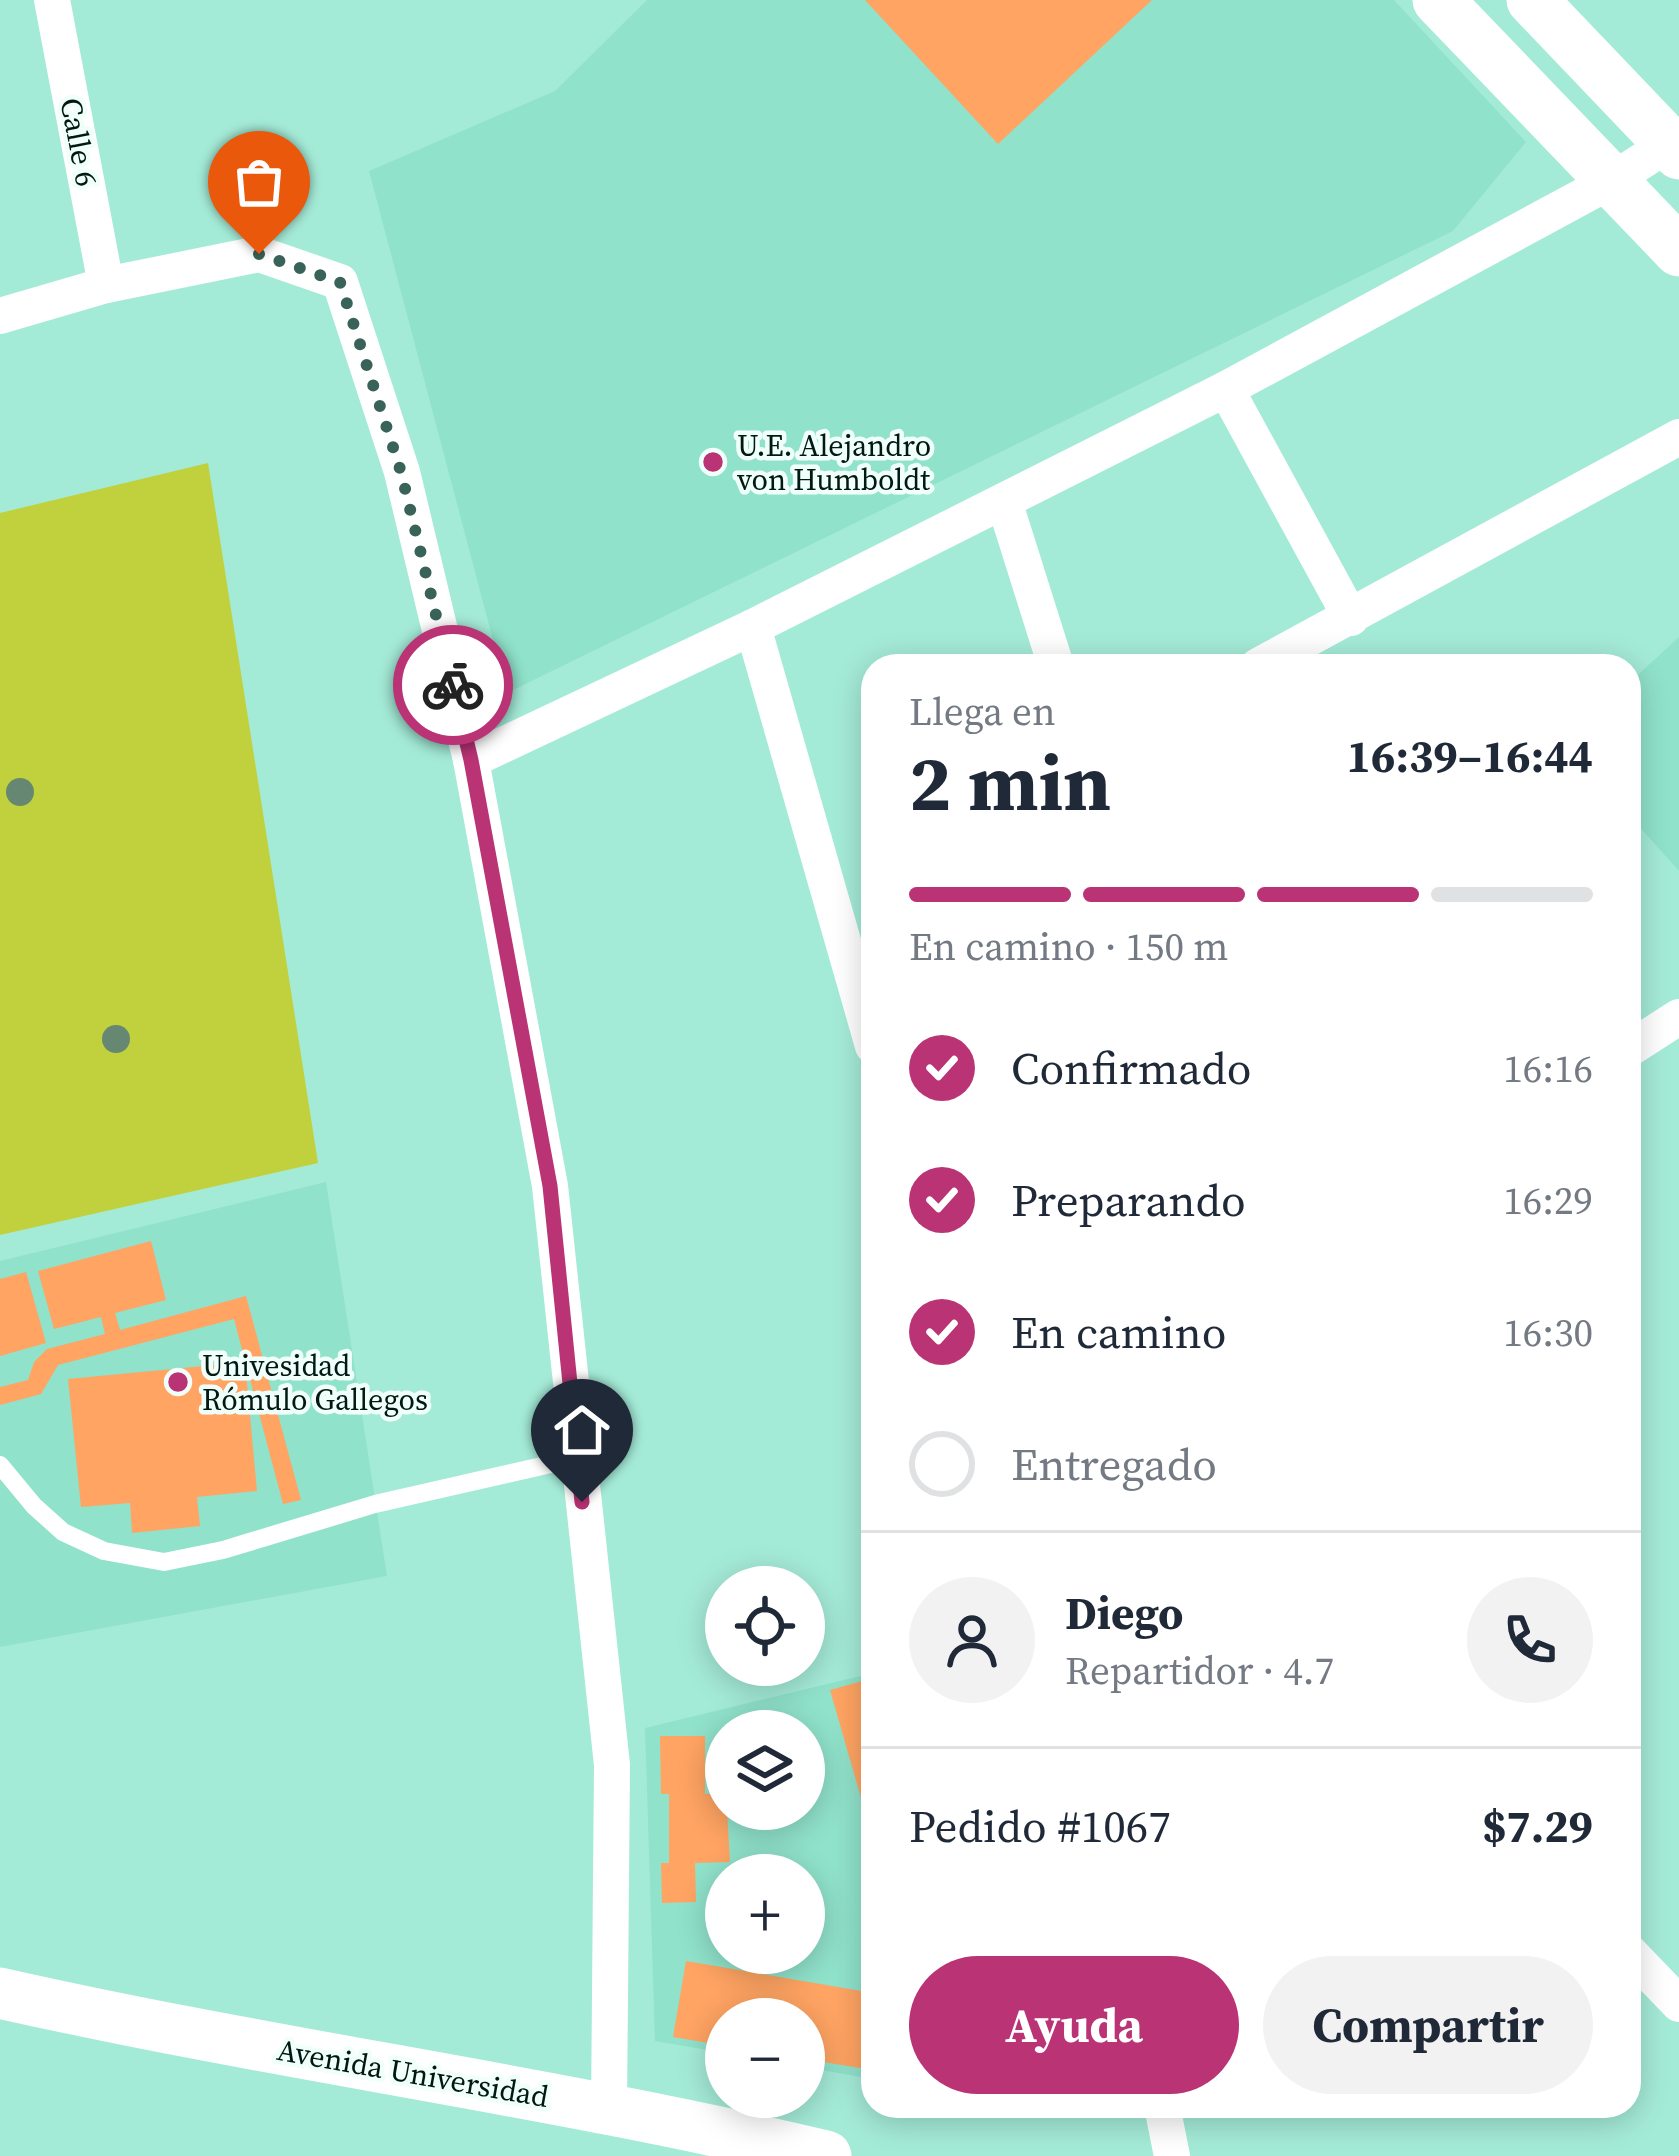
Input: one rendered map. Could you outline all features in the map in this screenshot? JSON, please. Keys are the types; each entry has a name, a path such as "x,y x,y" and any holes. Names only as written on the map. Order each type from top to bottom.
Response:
{"main road":[{"path":"1438,0 1679,251"},
{"path":"1532,0 1674,148"},
{"name":"Avenida Universidad","path":"0,1993 127,2022 609,2109 685,2139 826,2156"}],"street":[{"name":"Calle 6","path":"52,0 106,285"},
{"path":"471,760 753,626 1226,389 1674,148"},
{"path":"0,316 106,285 259,254 340,282 401,472 471,760 550,1186 612,1765 609,2109"},
{"path":"1226,389 1351,618"},
{"path":"1281,654 1679,437"},
{"path":"1004,501 1052,654"},
{"path":"753,626 861,1004"},
{"path":"1641,1041 1679,1017"},
{"path":"1641,1964 1679,2004"},
{"path":"1164,2118 1172,2156"}],"lane":[{"path":"0,1465 63,1532 104,1551 164,1562 223,1550 375,1504 577,1458"}],"shaded area":[{"name":"U.E. Alejandro von Humboldt","path":"647,0 1394,0 1526,142 1453,231 507,693 369,171 555,91"},
{"path":"1679,637 1679,871 1641,828 1641,672"},
{"name":"Univesidad Rómulo Gallegos","path":"326,1182 387,1576 0,1647 0,1261"},
{"path":"861,1676 861,2077 825,2071 825,1998 705,1998 705,2049 655,2041 645,1728 705,1714 705,1830 825,1830 825,1710 720,1710"}],"green space":[{"path":"208,463 318,1163 0,1235 0,513"}],"building":[{"path":"865,0 1152,0 998,144"},
{"path":"151,1241 166,1300 115,1313 120,1330 246,1296 301,1500 283,1504 234,1319 58,1365 41,1394 0,1405 0,1387 28,1380 34,1362 47,1349 105,1334 101,1317 54,1329 38,1271"},
{"path":"26,1272 46,1343 0,1356 0,1279"},
{"path":"245,1362 257,1491 197,1497 200,1526 132,1533 130,1503 81,1507 68,1379"},
{"path":"861,1681 861,1798 830,1690"},
{"path":"660,1736 705,1736 705,1830 728,1830 730,1854 705,1854 705,1863 695,1863 696,1902 662,1903 661,1863 669,1863 669,1794 661,1794"},
{"path":"686,1961 705,1964 705,1974 762,1974 861,1991 861,2068 825,2062 825,1998 705,1998 705,2042 673,2037"}],"way so far":[{"path":"259,254 340,282 401,472 453,685"}],"place":[{"name":"U.E. Alejandro von Humboldt","path":"713,462"},
{"name":"Univesidad Rómulo Gallegos","path":"178,1382"}],"route":[{"path":"453,685 550,1186 582,1502"}]}
